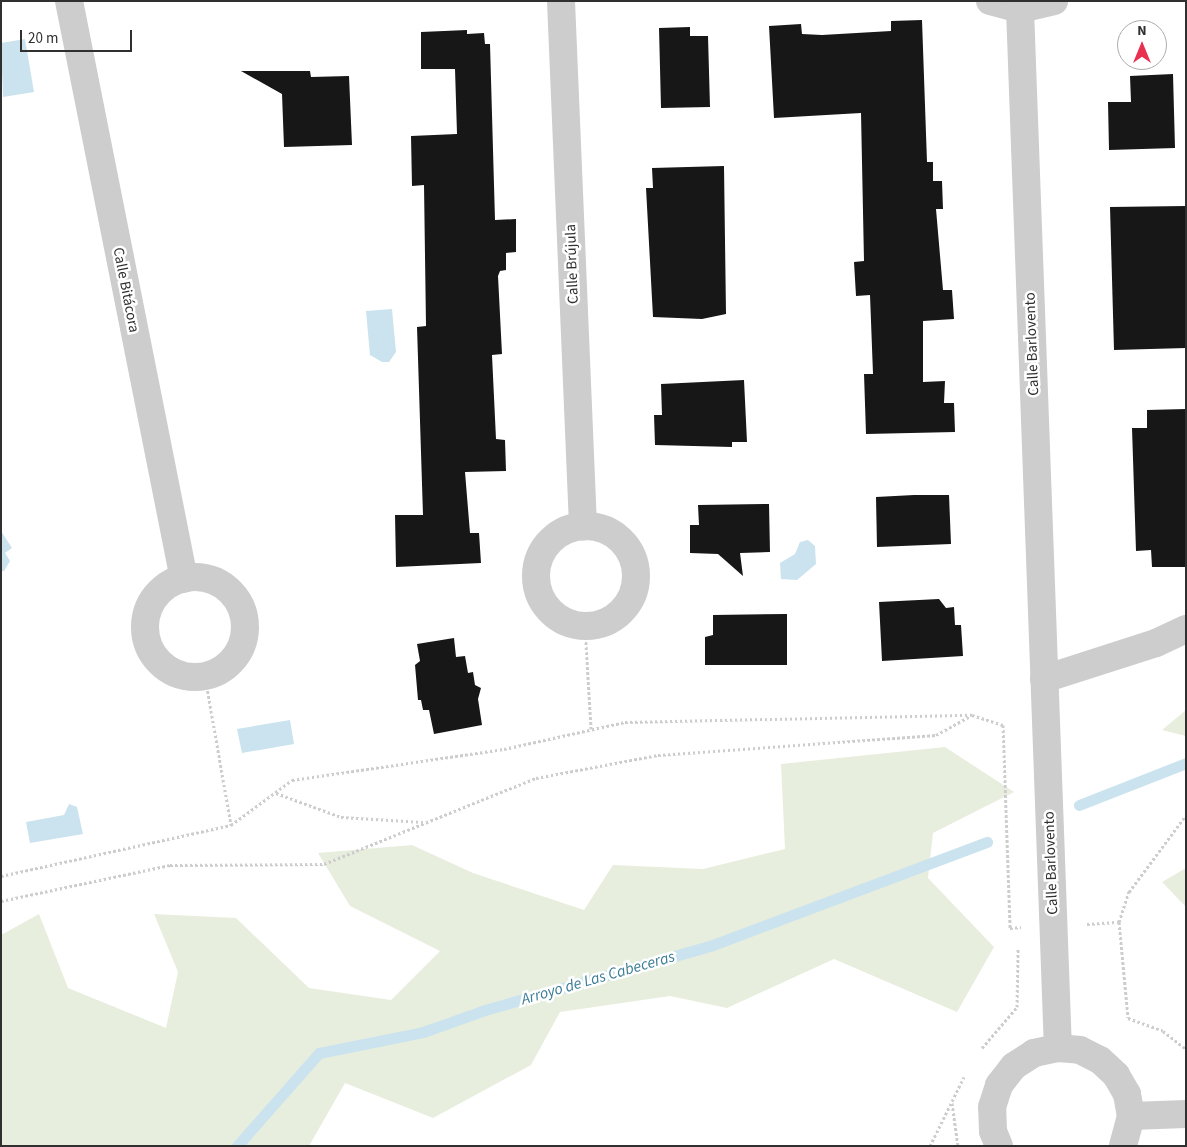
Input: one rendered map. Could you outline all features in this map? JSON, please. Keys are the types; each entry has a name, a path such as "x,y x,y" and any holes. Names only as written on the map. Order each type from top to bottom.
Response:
{"street":[{"name":"Calle Bitácora","path":"69,1 184,578"},
{"name":"Calle Brújula","path":"561,1 582,527"},
{"path":"990,1 1020,9 1054,1"},
{"name":"Calle Barlovento","path":"1020,9 1058,1048"},
{"path":"582,527 604,529 619,538 630,552 636,568 636,585 629,602 618,615 603,624 585,627 568,624 553,614 542,601 536,584 536,567 542,550 554,537 569,529 582,527"},
{"path":"184,578 213,580 228,589 239,602 245,619 245,637 239,653 227,666 205,676 195,678 177,674 162,665 151,652 145,635 146,618 152,602 163,588 184,578"},
{"path":"1044,678 1156,643 1186,629"},
{"path":"999,1146 993,1131 992,1107 1000,1085 1014,1066 1034,1053 1058,1048 1080,1050 1100,1060 1116,1075 1127,1094 1131,1116 1124,1146"},
{"path":"1131,1116 1186,1114"}],"path":[{"path":"585,627 591,729"},
{"path":"205,676 231,825"},
{"path":"1,901 170,865 324,864 536,778 658,755 936,735 972,715"},
{"path":"1,876 231,825 292,780 504,749 625,722 972,715 1003,725 1010,928 1119,922"},
{"path":"275,793 341,817 425,822"},
{"path":"1186,815 1129,892 1119,922 1128,1018 1163,1031 1186,1049"},
{"path":"978,1054 1017,1006 1018,927"},
{"path":"930,1146 969,1067"},
{"path":"952,1102 958,1146"}],"green space":[{"path":"1186,710 1186,736 1162,730"},
{"path":"945,747 1014,792 933,833 928,878 994,947 957,1012 834,959 727,1008 670,996 560,1012 531,1065 433,1118 345,1083 309,1146 1,1146 1,935 39,914 68,988 166,1028 178,972 154,914 236,918 309,988 391,1000 440,951 350,906 318,853 412,845 473,873 584,910 613,865 703,869 785,849 781,764"},
{"path":"1186,868 1186,907 1162,882"}],"water":[{"path":"25,39 34,92 3,97 1,43"},
{"path":"392,309 396,352 389,362 382,362 370,355 366,311"},
{"path":"1,531 12,548 5,553 10,561 4,571 1,571"},
{"path":"808,540 815,546 816,564 797,580 781,579 780,563 795,554 800,542"},
{"path":"290,720 294,744 242,753 237,729"},
{"path":"69,804 77,807 83,834 30,843 26,822 64,815"}],"building":[{"path":"922,20 927,162 933,162 933,181 942,181 943,209 936,209 943,290 952,290 954,319 923,321 923,382 945,381 944,403 954,403 955,432 866,434 864,374 873,374 870,295 856,296 854,262 864,261 861,113 774,118 769,26 801,24 802,34 822,35 891,31 891,21"},
{"path":"690,27 690,36 708,36 710,107 661,108 659,28"},
{"path":"467,30 467,34 484,33 485,44 490,44 495,220 516,219 516,252 506,253 506,270 500,271 498,276 502,354 492,355 496,439 505,440 506,471 465,472 470,533 479,533 481,563 396,567 395,515 423,515 417,327 426,326 424,185 412,186 411,136 457,134 455,69 421,69 421,32"},
{"path":"241,71 310,71 311,77 349,76 352,145 284,147 282,94"},
{"path":"1173,74 1175,148 1109,150 1108,102 1131,102 1130,76"},
{"path":"724,166 726,314 702,319 653,317 646,188 653,188 652,168"},
{"path":"1186,206 1186,348 1114,350 1110,207"},
{"path":"744,380 747,442 732,442 732,447 655,445 654,415 662,415 661,384"},
{"path":"1186,409 1186,567 1152,567 1151,550 1136,551 1132,428 1147,428 1147,410"},
{"path":"949,495 951,544 877,547 876,497"},
{"path":"769,504 770,552 740,553 743,576 718,554 690,553 690,525 699,525 698,505"},
{"path":"939,599 946,608 954,607 955,625 961,625 963,656 882,661 879,602"},
{"path":"787,614 787,665 705,665 705,637 713,635 713,615"},
{"path":"454,638 456,657 465,656 468,673 473,672 475,685 481,688 478,699 482,725 434,734 429,710 423,710 421,700 418,700 415,665 420,661 417,644"}],"waterway":[{"name":"Arroyo de Las Cabeceras","path":"1079,805 1186,763"},
{"name":"Arroyo de Las Cabeceras","path":"237,1146 319,1053 423,1032 485,1010 710,946 987,842"}]}
